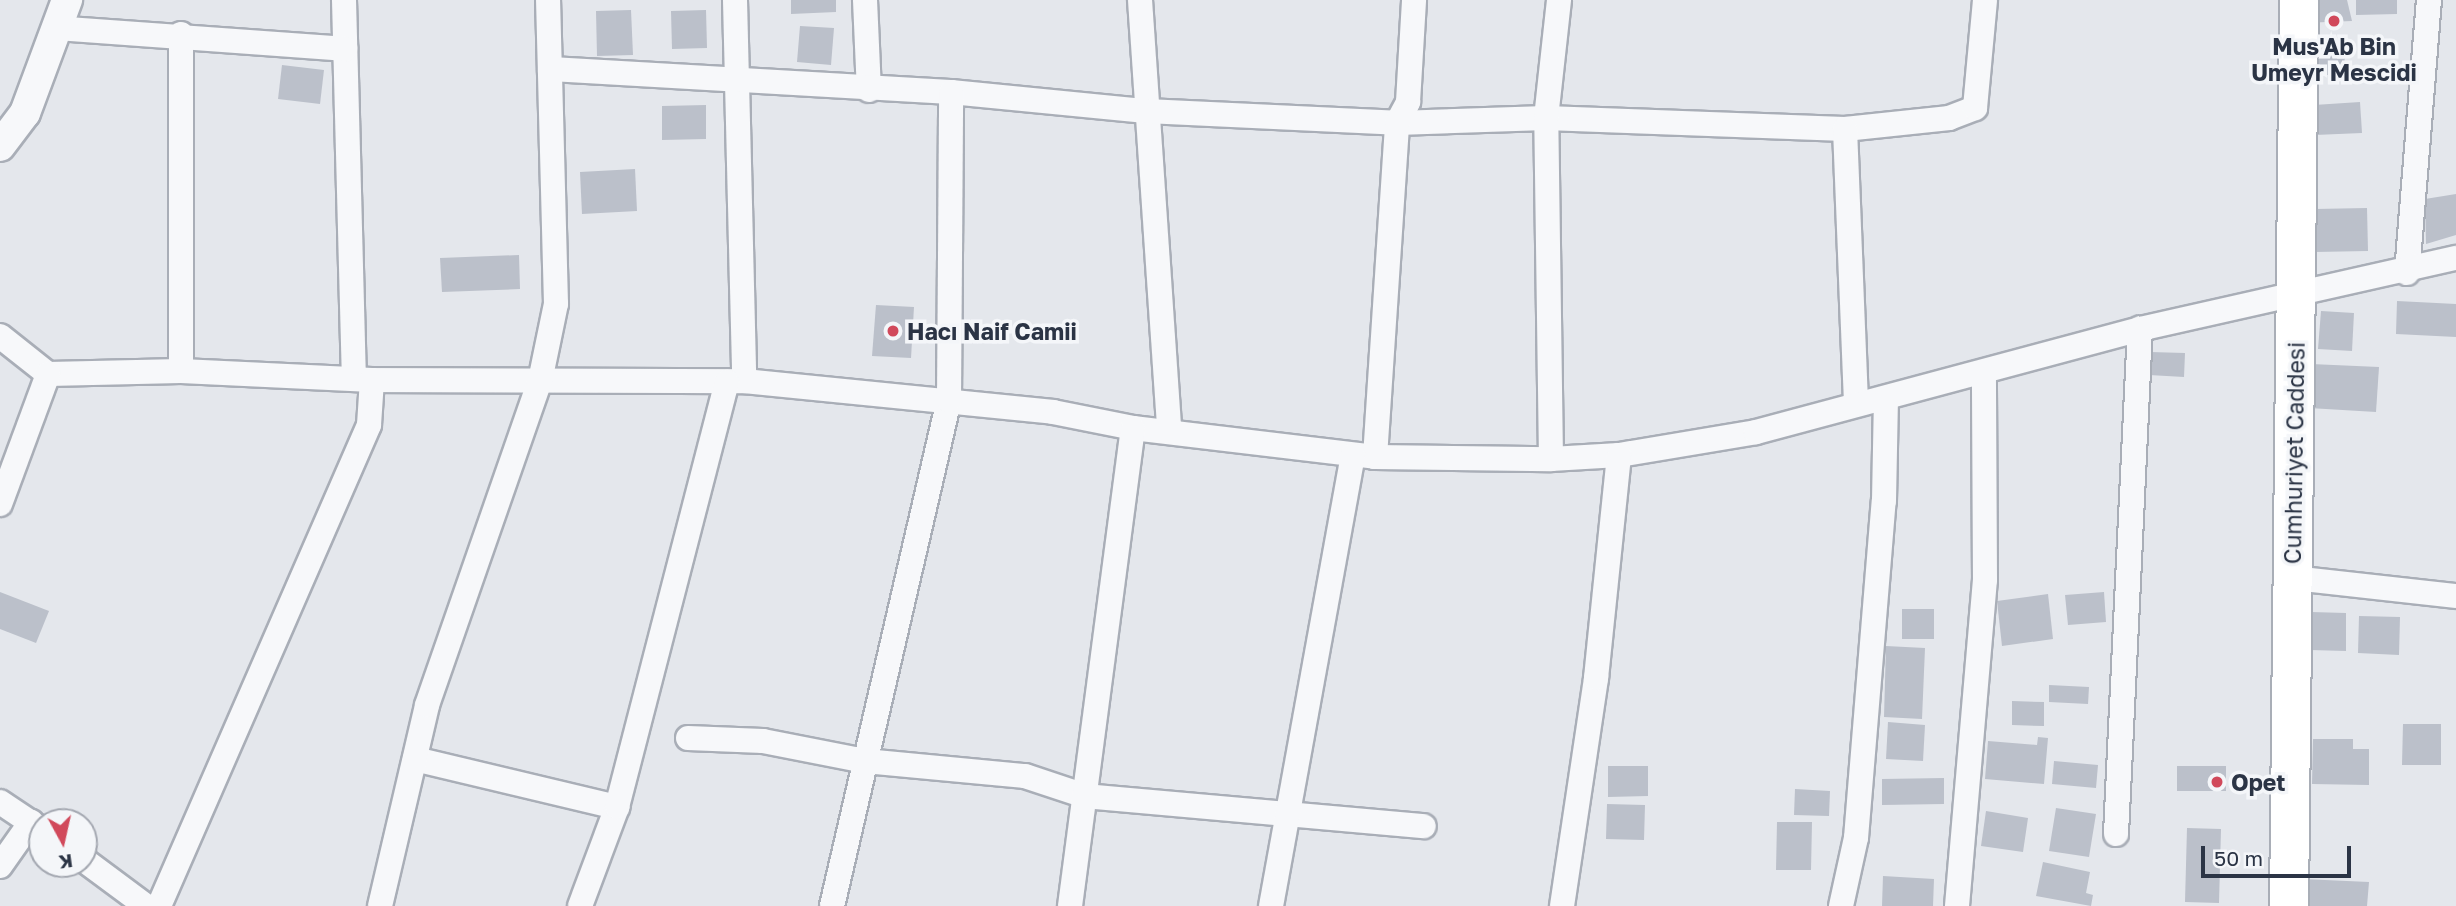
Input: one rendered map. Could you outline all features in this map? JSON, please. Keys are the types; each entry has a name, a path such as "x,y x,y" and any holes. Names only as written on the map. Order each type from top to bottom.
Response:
{"main road":[{"name":"Cumhuriyet Caddesi","path":"2275,0 2293,578 2289,906"},
{"name":"Cumhuriyet Caddesi","path":"2267,906 2285,298 2299,0"}],"street":[{"path":"0,146 25,113 67,0"},
{"path":"159,906 369,425 363,380 344,0"},
{"path":"380,906 415,759 451,629 540,382 556,304 548,0"},
{"path":"580,906 617,807 735,381 735,0"},
{"path":"865,0 869,90"},
{"path":"1140,0 1169,429"},
{"path":"1271,906 1364,456 1397,123 1408,102 1414,0"},
{"path":"1550,459 1546,118 1559,0"},
{"path":"550,69 869,90 951,92 1146,111 1397,123 1546,118 1845,129 1949,118 1975,108 1985,0"},
{"path":"2407,273 2429,0"},
{"path":"55,28 181,34 345,49"},
{"path":"181,34 181,371"},
{"path":"832,906 949,400 951,92"},
{"path":"1845,129 1856,404"},
{"path":"0,336 48,374 181,371 363,380 735,381 1054,412 1133,428 1169,429 1364,456 1550,459 1619,455 1756,432 2140,329 2407,273 2456,258"},
{"path":"2116,834 2140,329"},
{"path":"1957,906 1985,580 1984,372"},
{"path":"0,503 48,374"},
{"path":"1840,906 1856,838 1884,501 1886,399"},
{"path":"1070,906 1133,428"},
{"path":"1562,906 1596,678 1619,455"},
{"path":"2293,578 2456,596"},
{"path":"688,738 763,741 865,761 1025,776 1085,796 1288,817 1424,826"},
{"path":"415,759 617,807"},
{"path":"0,802 28,820"},
{"path":"0,866 28,836"},
{"path":"98,870 146,906"}],"building":[{"path":"791,0 836,0 836,12 791,14"},
{"path":"2302,0 2347,0 2352,21 2303,23"},
{"path":"2356,0 2397,0 2397,14 2356,15"},
{"path":"631,10 633,55 597,56 596,11"},
{"path":"706,10 707,48 672,49 671,11"},
{"path":"800,26 834,28 831,65 797,62"},
{"path":"2344,37 2345,75 2314,75 2313,38"},
{"path":"282,65 324,70 320,104 278,99"},
{"path":"2360,102 2362,133 2315,135 2314,105"},
{"path":"706,105 706,139 662,140 662,106"},
{"path":"635,169 637,211 582,214 580,172"},
{"path":"2456,194 2456,235 2426,244 2425,199"},
{"path":"2367,208 2368,251 2315,252 2315,209"},
{"path":"519,255 520,289 442,292 440,258"},
{"path":"2397,301 2456,304 2456,337 2396,334"},
{"name":"Hacı Naif Camii","path":"876,305 914,307 911,358 872,356"},
{"path":"2321,311 2354,313 2352,351 2318,349"},
{"path":"2150,352 2185,353 2184,377 2149,375"},
{"path":"2311,364 2379,367 2376,412 2309,408"},
{"path":"0,592 49,611 36,643 0,629"},
{"path":"2104,592 2106,622 2068,625 2065,595"},
{"path":"2048,594 2053,639 2002,646 1997,601"},
{"path":"1902,609 1934,609 1934,639 1902,639"},
{"path":"2311,612 2346,613 2346,651 2310,650"},
{"path":"2359,616 2400,617 2399,655 2358,653"},
{"path":"1886,646 1925,648 1922,719 1884,717"},
{"path":"2049,685 2089,687 2088,704 2049,702"},
{"path":"2012,701 2044,702 2044,726 2012,725"},
{"path":"1888,722 1925,725 1923,761 1886,759"},
{"path":"2403,724 2441,724 2441,765 2402,765"},
{"path":"2038,737 2048,738 2044,784 1985,779 1988,741 2037,745"},
{"path":"2313,739 2353,739 2353,749 2369,749 2369,785 2312,784"},
{"path":"2054,761 2098,765 2096,788 2052,784"},
{"path":"1608,766 1648,766 1648,796 1608,797"},
{"path":"2177,766 2226,766 2226,791 2177,791"},
{"path":"1944,778 1944,804 1882,805 1882,779"},
{"path":"1795,789 1830,791 1829,816 1794,815"},
{"path":"1607,804 1645,805 1644,840 1606,839"},
{"path":"2056,808 2096,814 2089,857 2049,851"},
{"path":"1986,811 2028,818 2023,852 1981,846"},
{"path":"1777,822 1812,822 1811,870 1776,870"},
{"path":"2187,828 2221,829 2219,903 2185,902"},
{"path":"2043,862 2090,872 2086,893 2093,895 2091,906 2036,896"},
{"path":"1883,876 1934,879 1933,906 1882,906"},
{"path":"2303,879 2369,882 2367,906 2302,906"}],"place":[{"name":"Mus'Ab Bin Umeyr Mescidi","path":"2334,21"},
{"name":"Hacı Naif Camii","path":"893,331"},
{"name":"Opet","path":"2217,782"}]}
